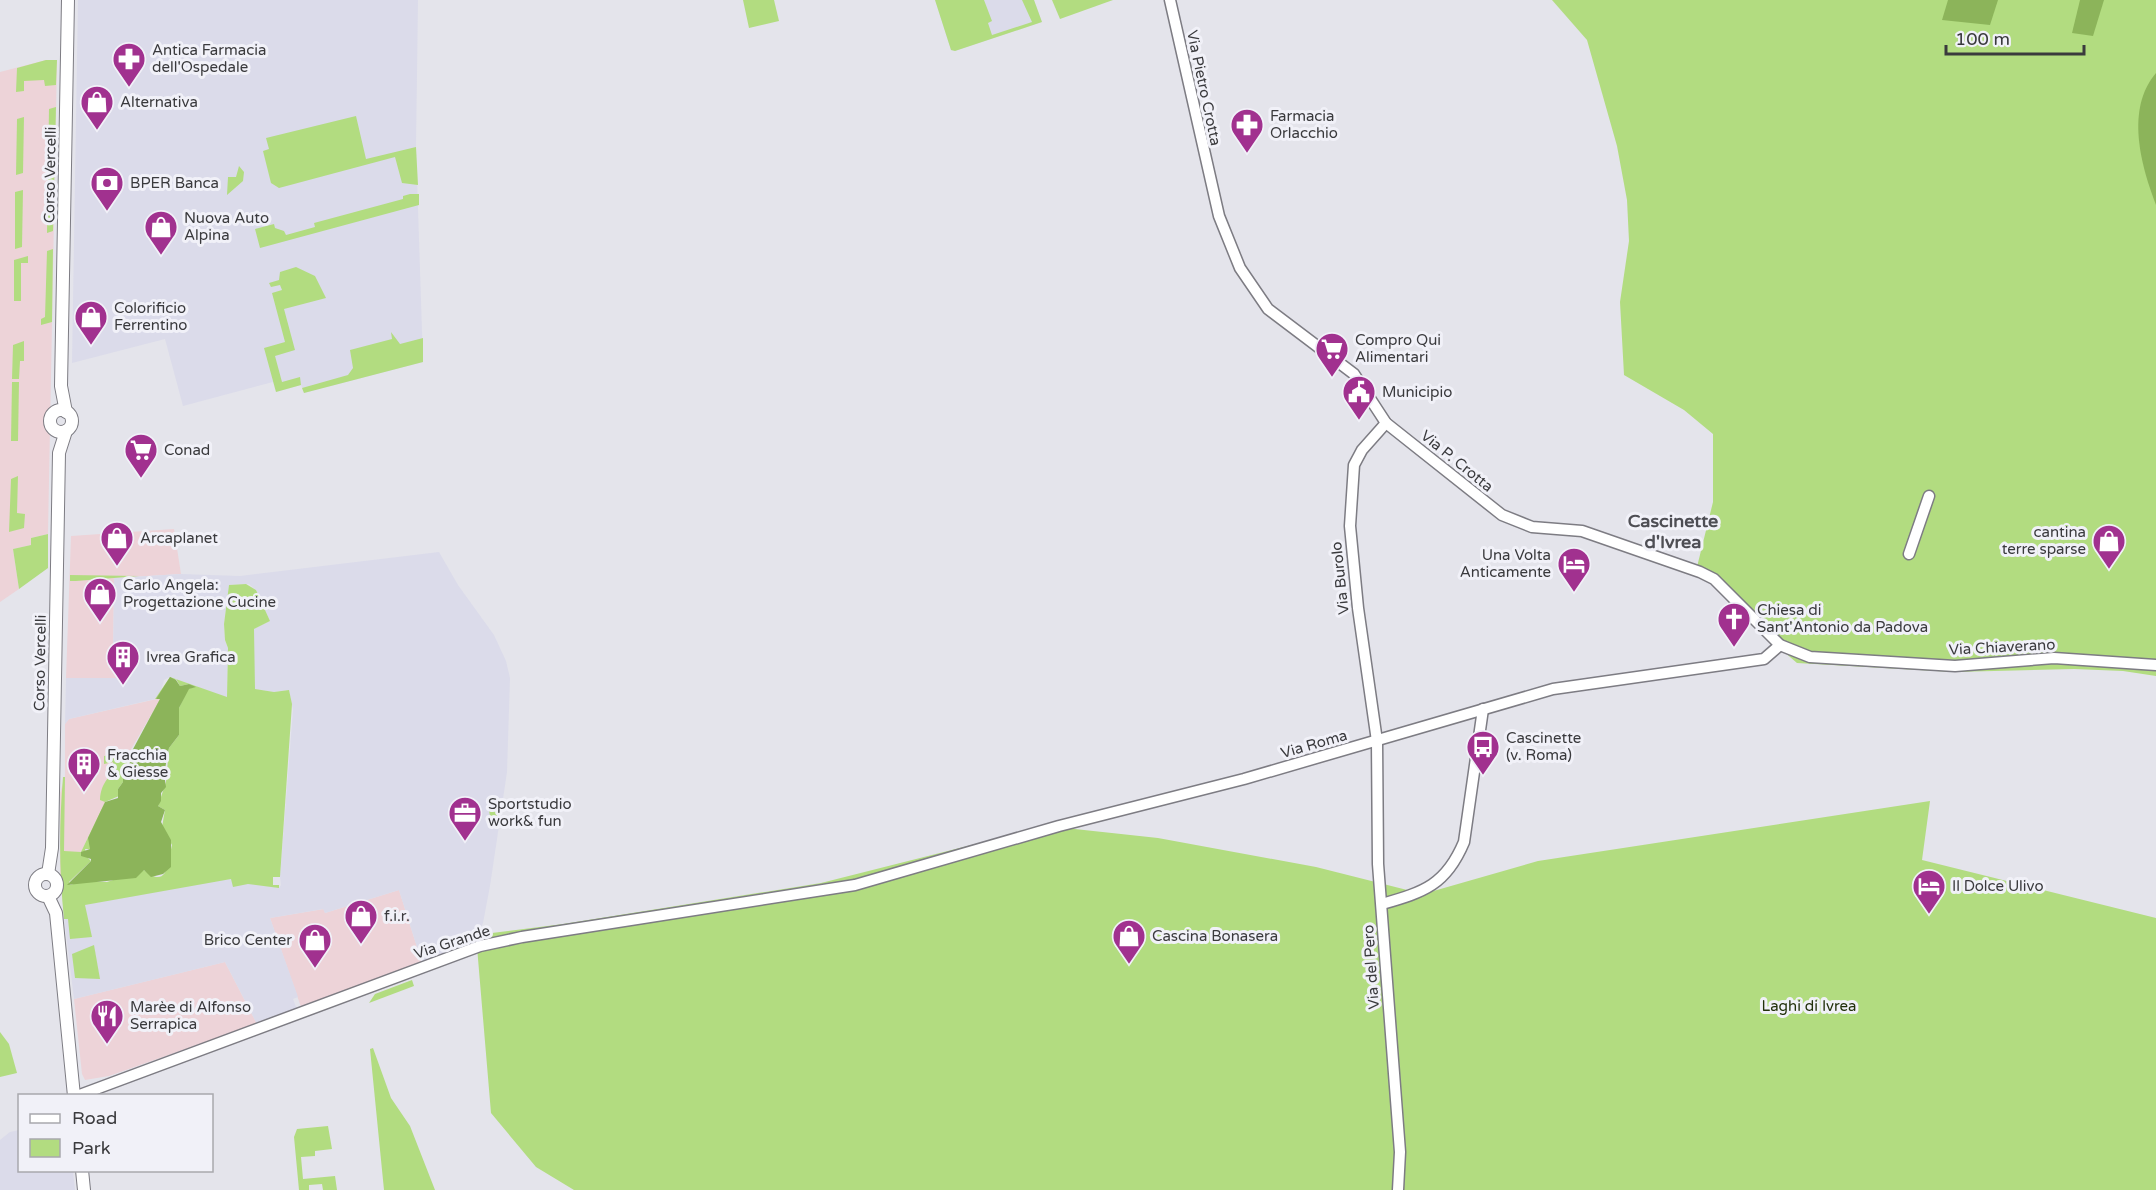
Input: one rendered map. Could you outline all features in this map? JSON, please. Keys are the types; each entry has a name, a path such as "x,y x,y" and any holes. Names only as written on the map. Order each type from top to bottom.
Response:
{"main road":[{"name":"Corso Vercelli","path":"61,412 57,395 61,386 68,0"},
{"path":"61,412 72,420 60,431 49,422 61,412"},
{"name":"Corso Vercelli","path":"60,431 52,848 48,874 40,876 36,883 37,891 48,896 56,913 75,1094"},
{"path":"82,1172 84,1190"}],"street":[{"name":"Via Pietro Crotta","path":"1170,0 1210,183"},
{"name":"Via P. Crotta","path":"1210,183 1230,247 1248,282 1268,309 1354,374 1386,423 1490,506 1512,520 1532,527 1566,528 1600,536 1688,567 1714,579 1780,645"},
{"name":"Via Burolo","path":"1377,741 1352,557 1351,482 1354,465 1362,450 1386,423"},
{"path":"1909,554 1929,496"},
{"name":"Via Chiaverano","path":"1780,645 1810,657 1914,664 1973,666 2013,659 2054,658 2156,665"},
{"name":"Via Roma","path":"855,885 1059,826 1244,779 1553,688 1764,659 1780,645"},
{"path":"1382,904 1422,892 1441,879 1456,861 1464,842 1483,709"},
{"name":"Via del Pero","path":"1377,741 1376,838 1400,1152 1398,1190"},
{"name":"Via Grande","path":"78,1094 480,946 522,937 855,885"}],"shaded area":[{"path":"78,0 418,0 416,147 423,362 304,393 301,385 276,392 273,382 183,406 165,339 72,363"},
{"path":"935,0 1034,0 1042,22 955,51 951,50"},
{"path":"46,60 57,60 48,534 31,538 31,545 13,549 19,589 0,602 0,72"},
{"path":"174,529 181,574 114,578 113,664 116,665 116,678 66,678 71,536"},
{"path":"439,552 458,585 494,635 506,661 510,678 507,772 490,886 483,923 478,934 465,947 423,966 399,890 325,913 323,909 270,918 298,997 293,999 296,1007 301,1007 257,1024 225,962 74,999 63,909 212,881 231,879 279,888 281,885 293,710 289,690 274,692 254,689 254,629 270,621 256,590 249,584 229,585 224,624 228,648 227,698 170,677 164,680 160,695 155,699 69,719 65,724 66,678 116,678 116,665 113,665 114,578 181,574 240,576"},
{"path":"161,698 130,751 81,852 60,881 60,793 65,776 65,724 69,719"},
{"path":"399,890 423,966 301,1007 270,918 324,909 325,913"},
{"path":"225,962 257,1024 109,1076 85,1080 82,1074 74,999"},
{"path":"18,1130 18,1172 73,1172 75,1190 0,1190 0,1140 10,1132"}],"green space":[{"path":"743,0 774,0 779,21 749,28"},
{"path":"935,0 984,0 992,21 988,23 992,35 1032,22 1022,0 1034,0 1042,22 955,51 951,50"},
{"path":"1052,0 1113,0 1060,19"},
{"path":"1552,0 2156,0 2156,676 2123,671 2074,669 1954,672 1797,663 1748,621 1713,580 1696,571 1713,502 1713,434 1684,410 1624,375 1620,302 1629,241 1627,200 1617,146 1587,40"},
{"path":"1948,0 1998,0 1990,25 1942,20"},
{"path":"2080,0 2104,0 2093,36 2072,33"},
{"path":"46,60 57,60 56,85 45,86 44,80 24,81 24,91 16,92 17,68"},
{"path":"2156,73 2156,205 2141,156 2138,120 2146,87"},
{"path":"56,107 53,231 47,233 49,109"},
{"path":"356,116 366,159 416,147 418,185 402,183 395,157 279,188 271,183 263,151 269,149 266,138"},
{"path":"24,117 23,173 16,175 17,119"},
{"path":"239,166 244,172 243,181 227,195 228,177 236,177"},
{"path":"23,190 22,247 15,249 15,192"},
{"path":"419,194 419,205 260,248 255,229 274,224 275,228 284,231 286,235 315,227 314,223 403,199 403,196"},
{"path":"53,249 52,322 41,325 41,319 45,317 47,251"},
{"path":"28,256 28,263 21,263 21,301 14,301 14,260"},
{"path":"296,267 315,276 326,298 284,309 295,350 275,356 282,382 300,377 301,385 276,392 264,348 285,342 272,293 282,290 280,285 271,287 269,283 279,280 280,272"},
{"path":"391,332 400,344 423,338 423,362 304,393 302,388 348,375 353,368 350,350 392,339"},
{"path":"24,341 24,361 20,361 19,379 12,379 13,345"},
{"path":"12,382 19,382 18,441 11,441"},
{"path":"18,476 17,513 25,514 24,528 9,532 11,479"},
{"path":"48,534 48,568 19,589 13,549 31,545 31,538"},
{"path":"70,575 139,576 70,581"},
{"path":"246,584 256,590 270,621 254,629 255,689 274,692 289,690 292,704 280,877 273,877 273,885 279,885 279,888 248,884 233,887 231,879 85,905 92,937 70,939 68,919 64,919 61,883 60,830 63,777 65,777 64,851 81,852 105,802 90,840 90,849 85,849 91,861 69,882 70,885 84,881 107,882 144,870 152,876 163,875 168,865 172,845 162,827 165,810 158,806 166,782 169,748 179,735 179,708 188,689 194,687 189,684 180,686 176,679 227,697 228,648 224,624 229,585"},
{"path":"170,677 176,679 155,699"},
{"path":"170,677 180,686 189,684 196,687 189,689 179,708 179,735 169,748 164,774 166,787 161,793 158,806 165,810 161,822 171,840 171,867 163,874 151,877 144,870 136,878 67,885 91,861 81,856 81,852 90,849 88,838 105,802 118,798 118,789 123,782 123,770 131,760 132,751 160,699 156,699"},
{"path":"132,751 123,782 118,789 119,796 105,802 100,800 101,793 113,762 104,764 104,756"},
{"path":"500,798 498,822 491,822 487,799"},
{"name":"Laghi di Ivrea","path":"1930,801 1922,860 2156,918 2156,1190 574,1190 536,1167 491,1113 476,935 563,924 821,883 1047,826 1158,838 1316,867 1423,894 1538,861"},
{"path":"94,945 100,979 75,978 72,954"},
{"path":"412,980 414,986 369,1003 375,994"},
{"path":"0,1032 9,1044 17,1073 0,1077"},
{"path":"373,1048 391,1098 410,1126 435,1190 384,1190 370,1049"},
{"path":"328,1126 332,1149 315,1151 315,1156 301,1157 303,1179 335,1176 337,1190 323,1190 322,1184 309,1185 309,1190 299,1190 294,1137 297,1129"}],"place":[{"name":"Antica Farmacia dell'Ospedale","path":"129,88"},
{"name":"Alternativa","path":"97,131"},
{"name":"Farmacia Orlacchio","path":"1247,154"},
{"name":"BPER Banca","path":"107,212"},
{"name":"Nuova Auto Alpina","path":"161,256"},
{"name":"Colorificio Ferrentino","path":"91,346"},
{"name":"Compro Qui Alimentari","path":"1332,378"},
{"name":"Municipio","path":"1359,421"},
{"name":"Conad","path":"141,479"},
{"name":"Arcaplanet","path":"117,567"},
{"name":"cantina terre sparse","path":"2109,570"},
{"name":"Una Volta Anticamente","path":"1574,593"},
{"name":"Carlo Angela: Progettazione Cucine","path":"100,623"},
{"name":"Chiesa di Sant'Antonio da Padova","path":"1734,648"},
{"name":"Ivrea Grafica","path":"123,686"},
{"name":"Cascinette (v. Roma)","path":"1483,776"},
{"name":"Fracchia & Giesse","path":"84,793"},
{"name":"Sportstudio work& fun","path":"465,842"},
{"name":"Il Dolce Ulivo","path":"1929,915"},
{"name":"f.i.r.","path":"361,945"},
{"name":"Cascina Bonasera","path":"1129,965"},
{"name":"Brico Center","path":"315,969"},
{"name":"Marèe di Alfonso Serrapica","path":"107,1045"}],"district":[{"name":"Cascinette d'Ivrea","path":"1673,531"}]}
